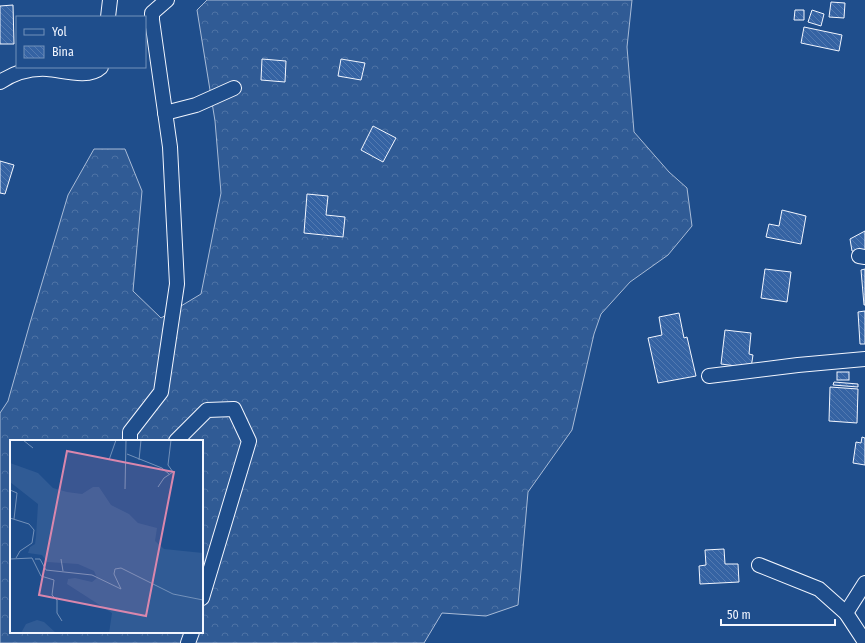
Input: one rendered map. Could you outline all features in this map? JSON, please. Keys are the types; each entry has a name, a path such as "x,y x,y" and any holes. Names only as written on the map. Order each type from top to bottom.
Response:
{"street":[{"path":"108,16 110,0"},
{"path":"130,440 130,432 161,392 177,284 170,147 152,20 152,13 167,0"},
{"path":"0,82 13,74 26,70 46,69 90,73 96,72 100,68"},
{"path":"165,113 196,105 234,88"},
{"path":"709,376 798,365 865,359"},
{"path":"177,440 207,410 234,409 249,441 203,595"},
{"path":"759,564 818,589 846,614 863,639 865,637"},
{"path":"846,614 865,583"},
{"path":"188,643 192,633"}],"green space":[{"path":"207,0 632,0 627,47 634,132 669,172 687,188 692,226 668,255 630,282 601,314 594,334 572,430 528,492 518,605 486,616 442,613 424,643 0,643 0,413 8,401 68,195 94,149 125,149 142,191 133,291 161,318 201,294 221,193 215,121 197,10"}],"building":[{"path":"831,2 845,3 844,18 829,17"},
{"path":"13,5 14,44 0,44 0,6"},
{"path":"795,10 804,10 804,20 794,20"},
{"path":"812,10 824,14 821,26 808,22"},
{"path":"804,27 842,35 839,51 801,43"},
{"path":"262,59 286,61 285,82 261,80"},
{"path":"341,59 365,63 361,80 338,76"},
{"path":"373,126 396,138 383,162 361,150"},
{"path":"0,161 14,165 5,194 0,193"},
{"path":"307,194 328,196 326,215 345,217 343,237 304,233"},
{"path":"782,210 806,216 801,244 766,237 769,224 779,226"},
{"path":"865,231 865,254 852,251 850,239"},
{"path":"765,269 791,272 787,302 761,298"},
{"path":"865,269 865,305 864,305 861,270"},
{"path":"865,311 865,344 860,344 858,312"},
{"path":"679,313 684,338 687,337 696,376 658,383 648,338 662,335 659,317"},
{"path":"725,330 751,333 749,354 753,355 751,368 721,364"},
{"path":"837,372 849,372 849,380 837,380"},
{"path":"834,382 858,384 858,387 833,385"},
{"path":"830,387 858,389 857,423 829,421"},
{"path":"862,437 865,438 865,465 853,463 856,442 861,443"},
{"path":"724,549 725,564 738,564 739,582 700,584 699,566 706,565 705,550"}]}
